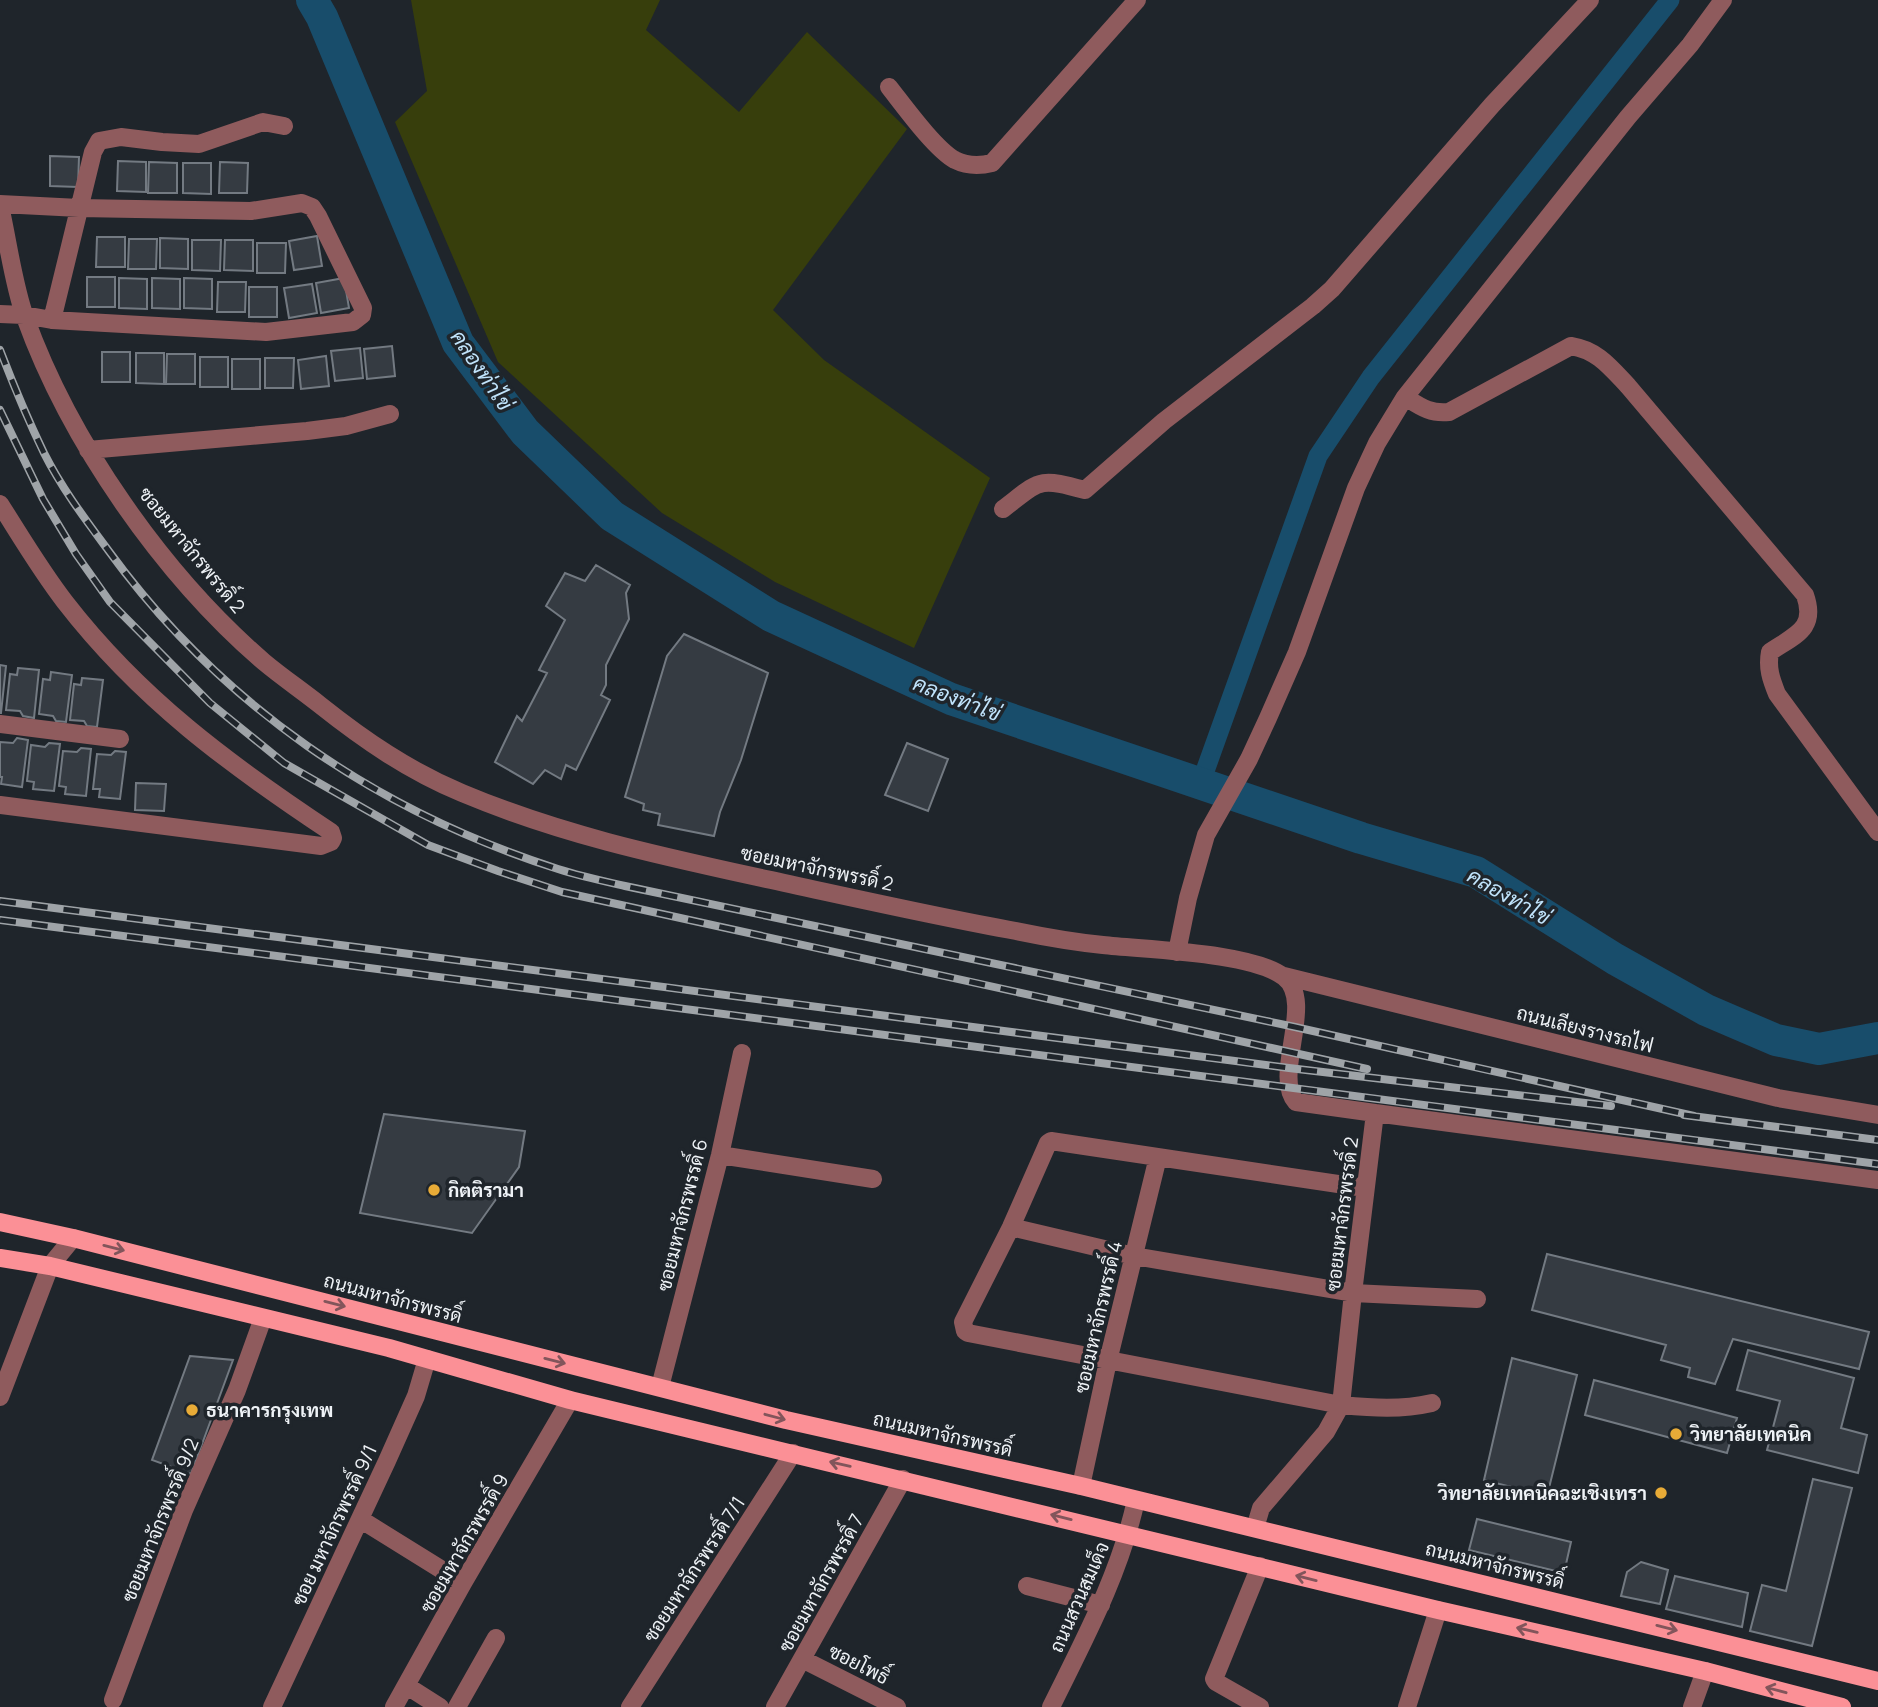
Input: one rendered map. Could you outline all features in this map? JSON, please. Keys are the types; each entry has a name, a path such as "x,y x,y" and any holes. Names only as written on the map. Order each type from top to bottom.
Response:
{"main road":[{"name":"ถนนมหาจักรพรรดิ์","path":"0,1222 73,1238 786,1420 1081,1486 1878,1681"},
{"path":"0,1258 50,1266 389,1348 570,1400 1438,1610 1705,1671 1842,1707"}],"street":[{"path":"889,87 924,130 954,160 970,165 992,163 1137,0"},
{"path":"1003,509 1038,483 1048,481 1085,490 1164,421 1313,306 1332,289 1492,105 1590,0"},
{"path":"1177,952 1188,898 1206,835 1249,759 1297,652 1356,488 1377,443 1405,397 1628,117 1690,45 1723,0"},
{"path":"52,320 93,152 99,141 121,136 199,144 263,122 284,127"},
{"path":"0,205 251,211 302,203 312,207 318,216 360,301 362,315 353,322 266,332 52,320 0,314"},
{"name":"ซอยมหาจักรพรรดิ์ 2","path":"0,205 24,315 65,407 88,450 131,512 189,586 224,625 265,663 362,738 409,767 457,791 515,814 621,847 1005,929 1101,944 1247,961 1284,976 1295,989 1295,1027 1288,1087 1291,1098 1296,1102 1375,1114 1341,1405 1326,1432 1261,1508 1255,1528"},
{"path":"1405,397 1426,411 1450,412 1571,345 1598,355 1628,386 1805,595 1809,620 1802,630 1770,652 1770,677 1777,694 1878,832"},
{"path":"88,450 307,431 346,426 390,414"},
{"path":"0,534 4,510"},
{"path":"0,805 321,846 331,842 333,838 331,832 203,743 124,670 57,591 4,510"},
{"path":"0,724 120,739"},
{"name":"ถนนเลียงรางรถไฟ","path":"1284,976 1778,1098 1878,1115"},
{"name":"ซอยมหาจักรพรรดิ์ 6","path":"660,1387 720,1155 741,1053"},
{"path":"1375,1114 1878,1180"},
{"path":"1365,1188 1051,1141 964,1322 965,1331 1341,1405 1395,1409 1432,1403"},
{"path":"720,1155 873,1179"},
{"name":"ซอยมหาจักรพรรดิ์ 4","path":"1081,1486 1108,1360 1158,1157"},
{"path":"1011,1227 1134,1256 1353,1293 1477,1299"},
{"path":"0,1397 50,1266 73,1238"},
{"name":"ซอยมหาจักรพรรดิ์ 9/2","path":"113,1700 184,1510 237,1390 263,1318"},
{"name":"ซอย มหาจักรพรรดิ์ 9/1","path":"272,1707 415,1396 427,1359"},
{"name":"ซอยมหาจักรพรรดิ์ 9","path":"394,1707 570,1400"},
{"name":"ซอยมหาจักรพรรดิ์ 7/1","path":"630,1707 793,1453"},
{"name":"ซอยมหาจักรพรรดิ์ 7","path":"775,1707 903,1479"},
{"name":"ถนนสวนสมเด็จ","path":"1051,1707 1101,1605 1129,1534 1136,1500"},
{"path":"360,1519 463,1583"},
{"path":"1260,1566 1214,1679 1260,1707"},
{"path":"1027,1586 1101,1605"},
{"path":"1407,1707 1438,1610"},
{"path":"457,1707 496,1638"},
{"name":"ซอยโพธิ์","path":"802,1660 897,1707"},
{"path":"1692,1707 1705,1671"},
{"path":"407,1686 440,1707"},
{"path":"885,1707 891,1707"}],"green space":[{"path":"411,0 660,0 646,30 739,112 807,32 907,129 773,310 824,360 990,478 914,648 775,582 662,513 498,362 395,122 427,91"}],"building":[{"path":"50,156 79,157 78,187 50,186"},
{"path":"118,161 146,162 146,192 117,191"},
{"path":"149,162 177,163 177,193 148,193"},
{"path":"220,162 248,163 247,193 219,193"},
{"path":"183,163 211,163 211,194 183,193"},
{"path":"317,236 322,266 294,270 289,241"},
{"path":"97,237 125,237 125,267 96,267"},
{"path":"160,238 188,239 188,269 160,268"},
{"path":"129,239 157,239 156,269 128,269"},
{"path":"192,240 221,240 220,271 192,270"},
{"path":"225,240 253,240 253,271 224,270"},
{"path":"257,243 286,243 285,273 257,273"},
{"path":"87,277 115,277 115,307 87,307"},
{"path":"119,278 147,279 147,309 119,308"},
{"path":"152,278 180,279 180,309 152,308"},
{"path":"184,278 212,279 212,309 184,308"},
{"path":"344,278 349,308 321,313 316,283"},
{"path":"218,282 246,282 245,312 217,312"},
{"path":"312,284 317,313 289,318 284,288"},
{"path":"249,287 277,287 277,317 249,317"},
{"path":"392,346 395,376 367,379 364,349"},
{"path":"360,348 363,378 335,381 331,351"},
{"path":"102,352 130,352 130,382 102,382"},
{"path":"136,353 164,353 164,384 136,383"},
{"path":"167,354 195,354 195,384 166,384"},
{"path":"326,356 329,386 301,389 298,360"},
{"path":"200,357 228,357 228,387 200,387"},
{"path":"265,358 294,358 293,388 265,388"},
{"path":"232,359 260,359 260,389 232,389"},
{"path":"596,565 630,585 626,593 629,619 606,665 606,685 601,695 610,700 576,770 566,765 561,779 545,770 533,784 495,762 517,716 522,721 547,673 539,670 565,620 546,606 565,573 585,581"},
{"path":"684,634 768,673 714,836 658,825 660,814 643,810 644,804 625,797 667,656"},
{"path":"0,665 6,666 1,713 0,713"},
{"path":"18,668 39,670 34,718 23,716 20,711 6,710 10,674 17,675"},
{"path":"51,672 72,675 66,722 39,714 43,679 50,680"},
{"path":"82,678 103,680 97,727 87,726 84,721 70,720 74,684 81,685"},
{"path":"17,738 28,740 22,787 1,784 0,777 0,742 13,743"},
{"path":"49,743 60,744 54,791 33,789 34,782 27,781 31,745 45,747"},
{"path":"907,743 948,759 928,811 885,795"},
{"path":"81,748 91,749 86,796 65,794 66,787 59,786 63,751 77,752"},
{"path":"115,751 126,752 120,799 99,797 100,789 93,789 97,754 111,755"},
{"path":"136,783 166,784 164,811 135,810"},
{"name":"กิตติรามา","path":"384,1114 525,1131 519,1167 472,1233 360,1213"},
{"path":"1547,1254 1869,1332 1859,1369 1733,1339 1715,1384 1688,1377 1690,1368 1661,1360 1666,1345 1532,1310"},
{"path":"1748,1350 1854,1378 1841,1428 1867,1435 1858,1473 1767,1450 1780,1401 1737,1390"},
{"name":"ธนาคารกรุงเทพ","path":"190,1356 233,1360 191,1474 152,1460"},
{"path":"1512,1358 1577,1375 1547,1496 1484,1480"},
{"path":"1594,1380 1737,1418 1727,1453 1585,1415"},
{"path":"1813,1479 1852,1488 1812,1646 1750,1631 1762,1585 1786,1591"},
{"path":"1477,1519 1571,1542 1564,1573 1469,1550"},
{"path":"1641,1562 1668,1570 1660,1604 1621,1596 1627,1572"},
{"path":"1675,1576 1748,1593 1742,1627 1666,1609"}],"waterway":[{"name":"คลองท่าไข่","path":"312,0 322,17 458,343 525,432 612,516 771,616 951,699 1361,838 1476,872 1615,959 1706,1010 1776,1040 1819,1049 1878,1038"},
{"path":"1200,785 1318,456 1371,377 1670,0"}],"railway":[{"path":"0,350 44,453 74,503 152,606 200,657 252,704 307,746 365,783 427,816 491,845 558,869 600,880 1295,1027 1694,1116"},
{"path":"0,410 43,499 76,554 110,602 210,703 284,763 428,845 562,892 1367,1069"},
{"path":"0,901 1289,1068 1611,1106"},
{"path":"0,920 1878,1164"},
{"path":"1684,1115 1878,1140"}],"place":[{"name":"กิตติรามา","path":"434,1190"},
{"name":"ธนาคารกรุงเทพ","path":"192,1410"},
{"name":"วิทยาลัยเทคนิค","path":"1676,1434"},
{"name":"วิทยาลัยเทคนิคฉะเชิงเทรา","path":"1661,1493"}]}
